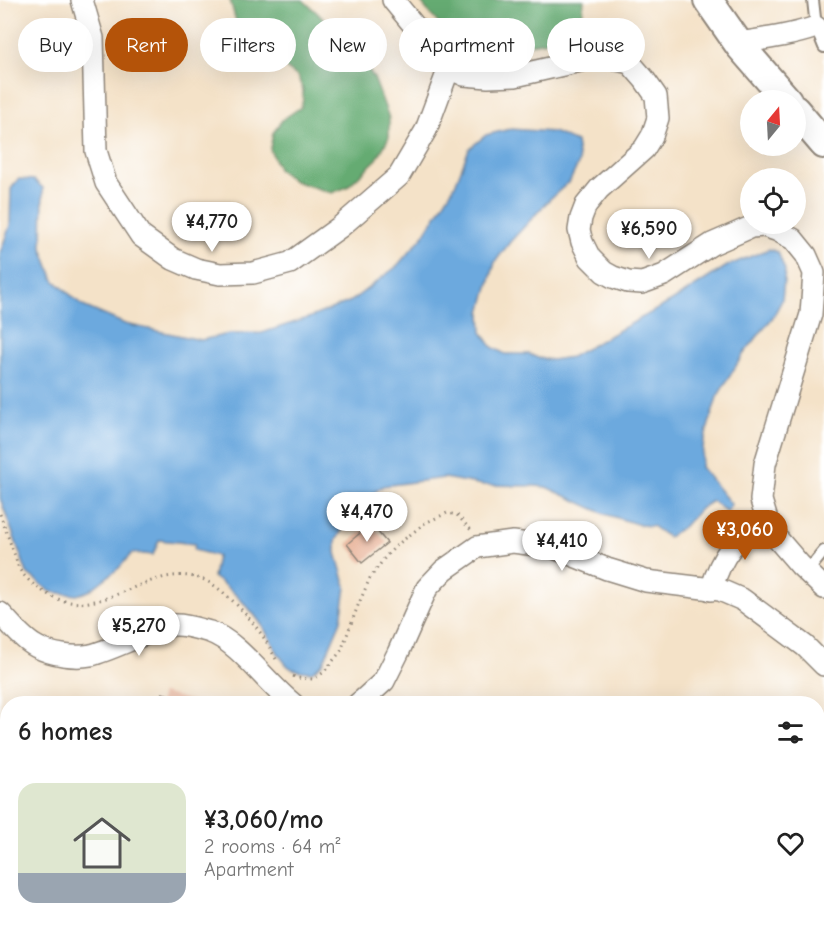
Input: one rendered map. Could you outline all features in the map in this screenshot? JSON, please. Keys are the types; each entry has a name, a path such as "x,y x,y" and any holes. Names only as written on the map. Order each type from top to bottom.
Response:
{"street":[{"path":"82,0 93,38 96,152 106,183 141,236 172,259 196,269 220,274 253,273 290,263 340,227 399,176 426,130 448,72"},
{"path":"393,0 408,18"},
{"path":"708,0 738,43 778,90"},
{"path":"738,43 772,39 816,27"},
{"path":"535,72 589,60 612,58 630,63 656,96 658,118 652,136 644,149 598,189 586,205 581,218 579,230 582,242 590,258 604,272 613,278 642,283 664,275 712,244 751,227 764,226 793,239 806,255 814,273 811,314 765,464 761,500 775,536 824,588"},
{"path":"458,72 464,75 488,77 515,76 534,72"},
{"path":"806,123 824,144"},
{"path":"711,590 716,573 732,545 756,525 767,520"},
{"path":"367,696 384,681 427,588 444,570 477,547 513,542 552,547 607,569 646,581 720,590 743,600 805,646 824,664"},
{"path":"0,613 36,647 52,653 72,656 90,655 158,629 175,625 213,633 236,648 282,696"}],"lane":[{"path":"813,0 816,27 824,47"},
{"path":"807,572 824,552"}],"path":[{"path":"290,675 313,679 323,673 341,651 370,578 397,545 425,523 447,513 456,515 487,546"},
{"path":"0,514 20,569 34,585 51,596 70,602 83,603 106,599 152,580 167,577 185,575 203,580 217,587 231,600 259,631 278,662"}],"green space":[{"path":"230,0 303,0 323,18 308,18 308,72 370,72 374,78 389,118 389,137 377,159 347,187 332,193 294,181 278,169 270,149 273,133 282,120 301,107 303,100 303,90 298,77 291,72 296,72 296,18 235,18"},
{"path":"419,0 584,0 582,18 547,18 547,41 535,43 535,18 434,18"}],"water":[{"path":"510,129 553,132 576,142 579,162 570,181 510,242 495,262 481,312 482,332 492,347 505,354 529,354 552,360 571,357 672,301 727,266 769,249 778,252 785,270 782,300 773,317 742,356 717,397 704,441 701,467 731,504 727,512 712,501 668,537 652,526 640,525 605,514 546,487 483,485 444,478 383,486 341,518 345,525 336,541 336,553 346,587 341,621 323,663 312,672 294,670 285,663 253,613 234,593 213,577 217,556 194,550 195,544 159,540 153,555 132,553 119,568 89,591 77,595 51,592 27,573 0,498 0,253 10,225 11,189 18,179 34,180 43,188 42,248 54,280 83,306 125,324 201,340 229,334 262,333 351,301 396,267 424,235 455,185 469,149 486,135"}],"building":[{"path":"371,524 387,543 362,563 347,544"}]}
